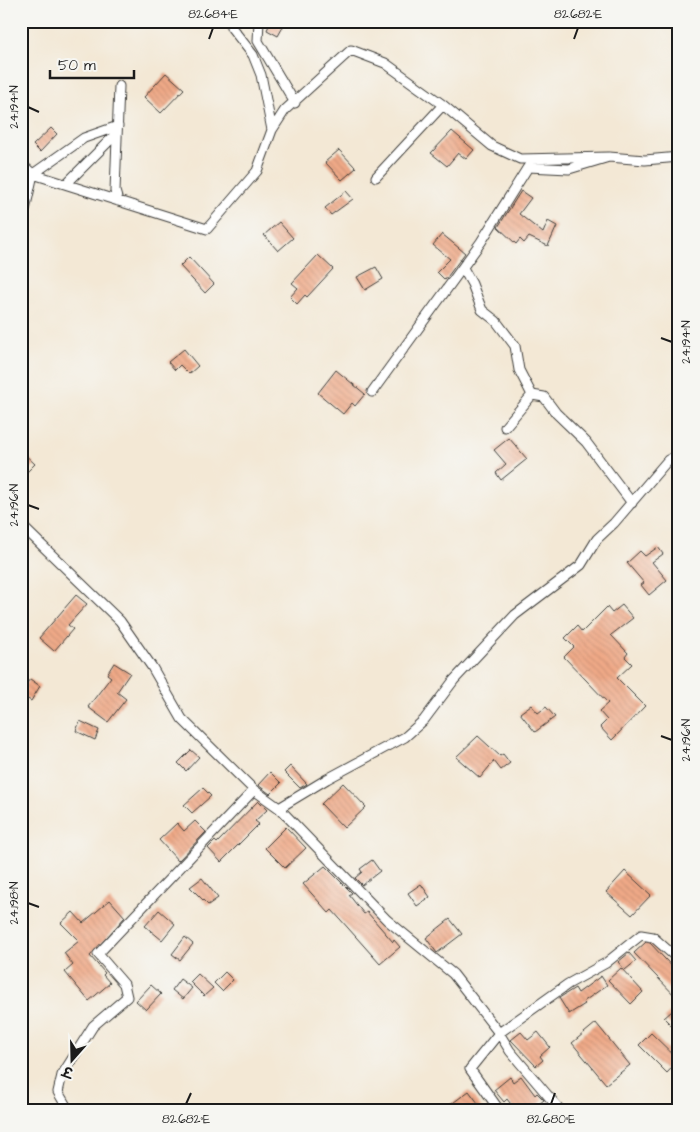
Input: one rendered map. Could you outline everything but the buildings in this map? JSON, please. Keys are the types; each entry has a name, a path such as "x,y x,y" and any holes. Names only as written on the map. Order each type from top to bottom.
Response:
{"street":[{"path":"233,21 231,28 254,55 262,76 272,130"},
{"path":"259,21 258,41 295,103"},
{"path":"21,164 33,174 207,229 257,171 272,130 285,110 295,103 351,50 385,63 443,105 492,146 520,159 609,157 645,160 679,157"},
{"path":"118,201 115,191 119,86"},
{"path":"376,177 443,105"},
{"path":"21,228 33,174 84,138 118,129"},
{"path":"66,184 118,129"},
{"path":"372,392 463,268 528,167 569,170 609,157"},
{"path":"463,268 472,284 482,310 496,321 516,346 518,370 532,395"},
{"path":"505,426 532,395"},
{"path":"532,395 544,397 556,413 586,442 632,503"},
{"path":"278,808 405,737 424,720 454,680 516,615 581,565 597,539 614,524 668,460 679,454"},
{"path":"21,525 120,621 152,666 182,719 254,790 278,808 388,920 453,974 499,1033 510,1051 561,1111"},
{"path":"69,1111 58,1092 62,1075 94,1026 127,997 124,984 98,954 254,790"},
{"path":"500,1111 470,1069 499,1033 568,984 606,963 640,935 653,937 679,960"}]}
